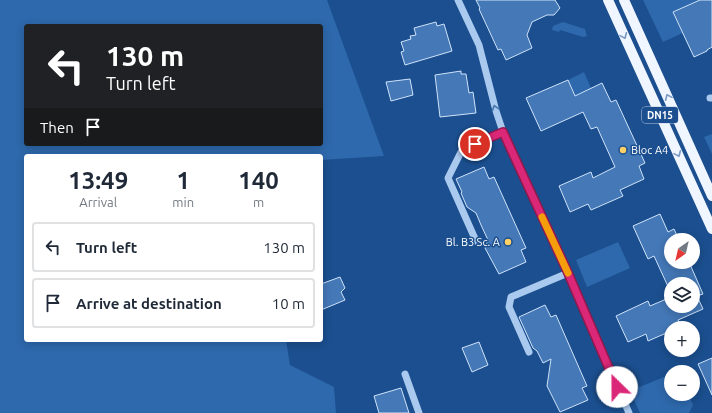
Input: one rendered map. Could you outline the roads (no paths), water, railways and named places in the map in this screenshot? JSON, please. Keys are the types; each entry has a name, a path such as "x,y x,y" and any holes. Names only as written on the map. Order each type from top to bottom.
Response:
{"main road":[{"name":"DN15","path":"608,0 712,229"},
{"name":"DN15","path":"624,0 712,196"}],"street":[{"path":"458,0 479,45 503,132 568,273 629,413"},
{"path":"476,241 448,178 462,150 503,132"},
{"path":"528,352 509,307 511,297 568,273"},
{"path":"405,374 419,413"}],"place":[{"name":"Bloc A4","path":"623,150"},
{"name":"Bl. B3 Sc. A","path":"508,242"}]}
